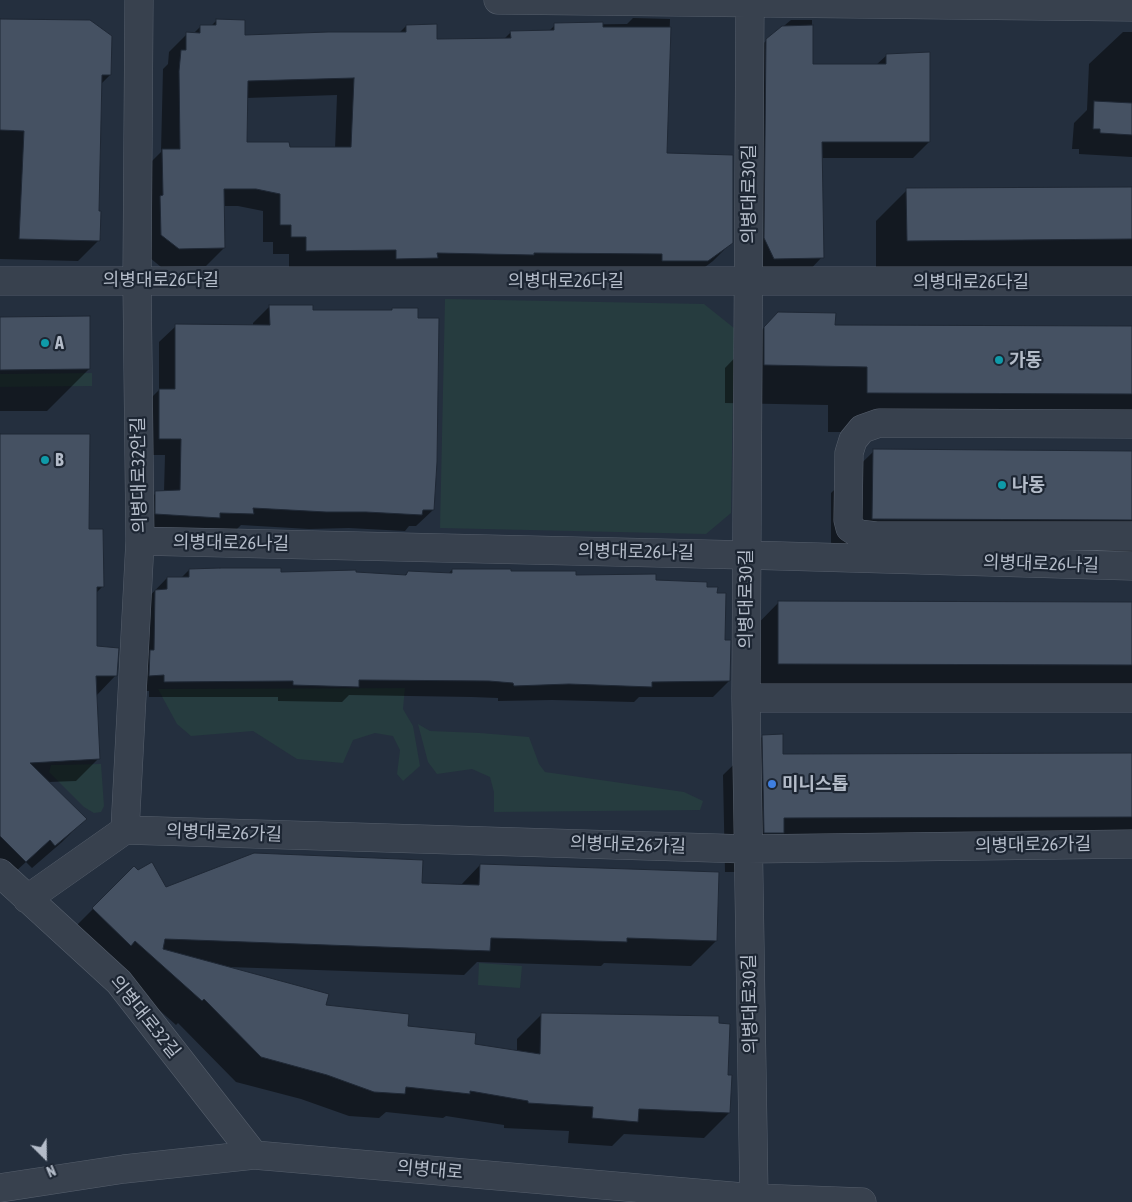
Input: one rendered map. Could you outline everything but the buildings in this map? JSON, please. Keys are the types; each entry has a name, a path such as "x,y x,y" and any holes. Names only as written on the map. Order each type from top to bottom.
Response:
{"street":[{"name":"의병대로32안길","path":"125,830 140,541 137,280 139,0"},
{"path":"498,0 750,1 1132,7"},
{"name":"의병대로30길","path":"750,1 746,698 754,1198"},
{"name":"의병대로26다길","path":"0,281 1132,281"},
{"path":"1132,424 878,423 862,429 853,440 849,453 848,520 850,528 860,534 876,536 1132,536"},
{"name":"의병대로26나길","path":"140,541 746,554 1132,566"},
{"path":"746,698 1132,698"},
{"path":"27,899 125,830"},
{"name":"의병대로26가길","path":"125,830 747,849 1132,844"},
{"name":"의병대로32길","path":"0,873 119,982 254,1155"},
{"name":"의병대로","path":"0,1188 124,1168 254,1155 754,1198 862,1202"}],"green space":[{"path":"445,299 704,304 734,328 731,513 706,534 440,528"},
{"path":"92,373 92,386 0,387 0,374"},
{"path":"405,688 403,709 413,726 420,766 403,781 397,774 400,750 393,736 375,733 353,740 343,763 297,759 253,731 191,736 177,724 158,689"},
{"path":"418,724 430,731 529,737 539,764 545,772 684,792 703,801 700,810 494,812 494,792 490,777 472,769 437,774 428,762"},
{"path":"101,764 104,806 101,812 94,813 84,807 49,772 51,765"},
{"path":"479,963 522,966 520,988 478,985"}],"place":[{"name":"A","path":"45,343"},
{"name":"가동","path":"999,360"},
{"name":"B","path":"45,460"},
{"name":"나동","path":"1002,485"},
{"name":"미니스톱","path":"772,784"}]}
